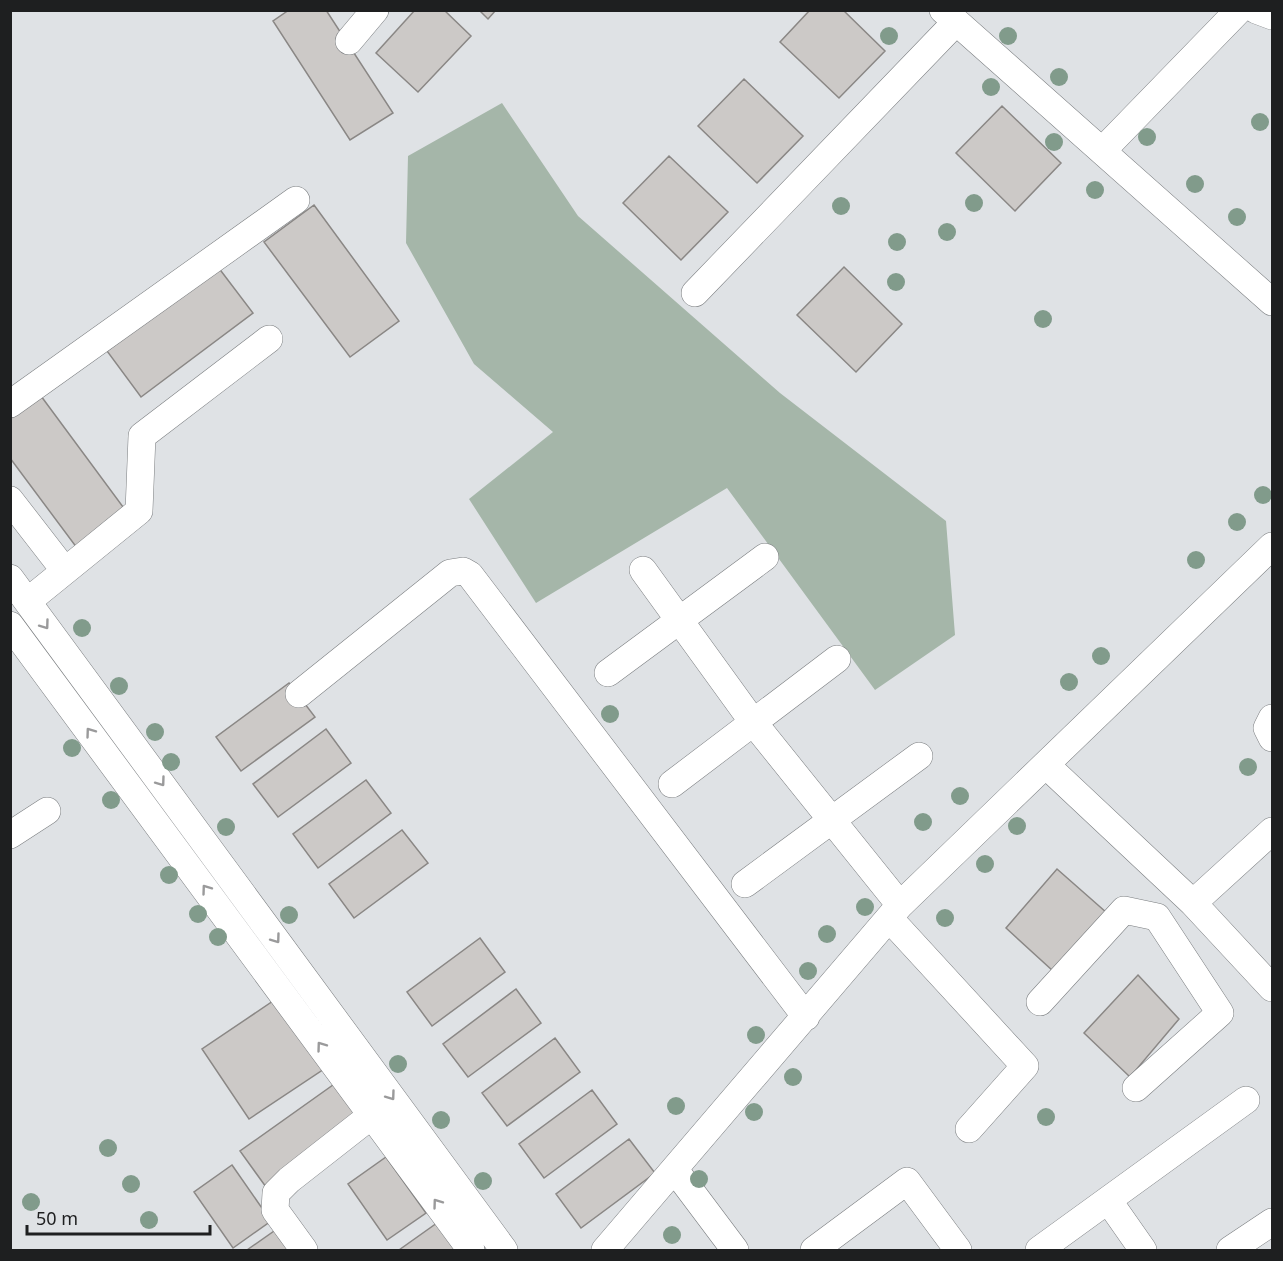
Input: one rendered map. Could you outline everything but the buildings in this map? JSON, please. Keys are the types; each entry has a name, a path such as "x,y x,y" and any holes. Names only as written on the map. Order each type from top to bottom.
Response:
{"street":[{"path":"349,41 375,10"},
{"path":"1102,151 1239,10"},
{"path":"1256,10 1272,16"},
{"path":"695,293 949,16 1272,302"},
{"path":"10,404 296,200"},
{"path":"28,601 139,511 142,436 269,339"},
{"path":"10,500 65,571"},
{"path":"605,1251 895,911 1272,546"},
{"path":"608,673 765,557"},
{"path":"643,570 753,722 832,821 895,911 1025,1066 969,1130"},
{"path":"299,694 450,573 464,571 470,574 806,1017"},
{"path":"10,578 504,1251"},
{"path":"10,625 471,1251"},
{"path":"672,784 837,659"},
{"path":"1272,718 1267,728 1272,738"},
{"path":"745,884 919,756"},
{"path":"1047,766 1188,899 1272,988"},
{"path":"10,835 48,811"},
{"path":"1040,1002 1124,910 1157,917 1188,899 1272,831"},
{"path":"1136,1088 1220,1013 1157,917"},
{"path":"1039,1251 1246,1100"},
{"path":"304,1251 275,1210 276,1193 289,1180 372,1115"},
{"path":"675,1170 735,1251"},
{"path":"814,1251 907,1181 958,1251"},
{"path":"1108,1200 1143,1251"},
{"path":"1230,1251 1272,1222"}],"green space":[{"path":"502,103 578,216 780,393 946,521 955,635 875,690 727,488 536,603 469,499 553,432 474,364 406,243 408,156"}]}
